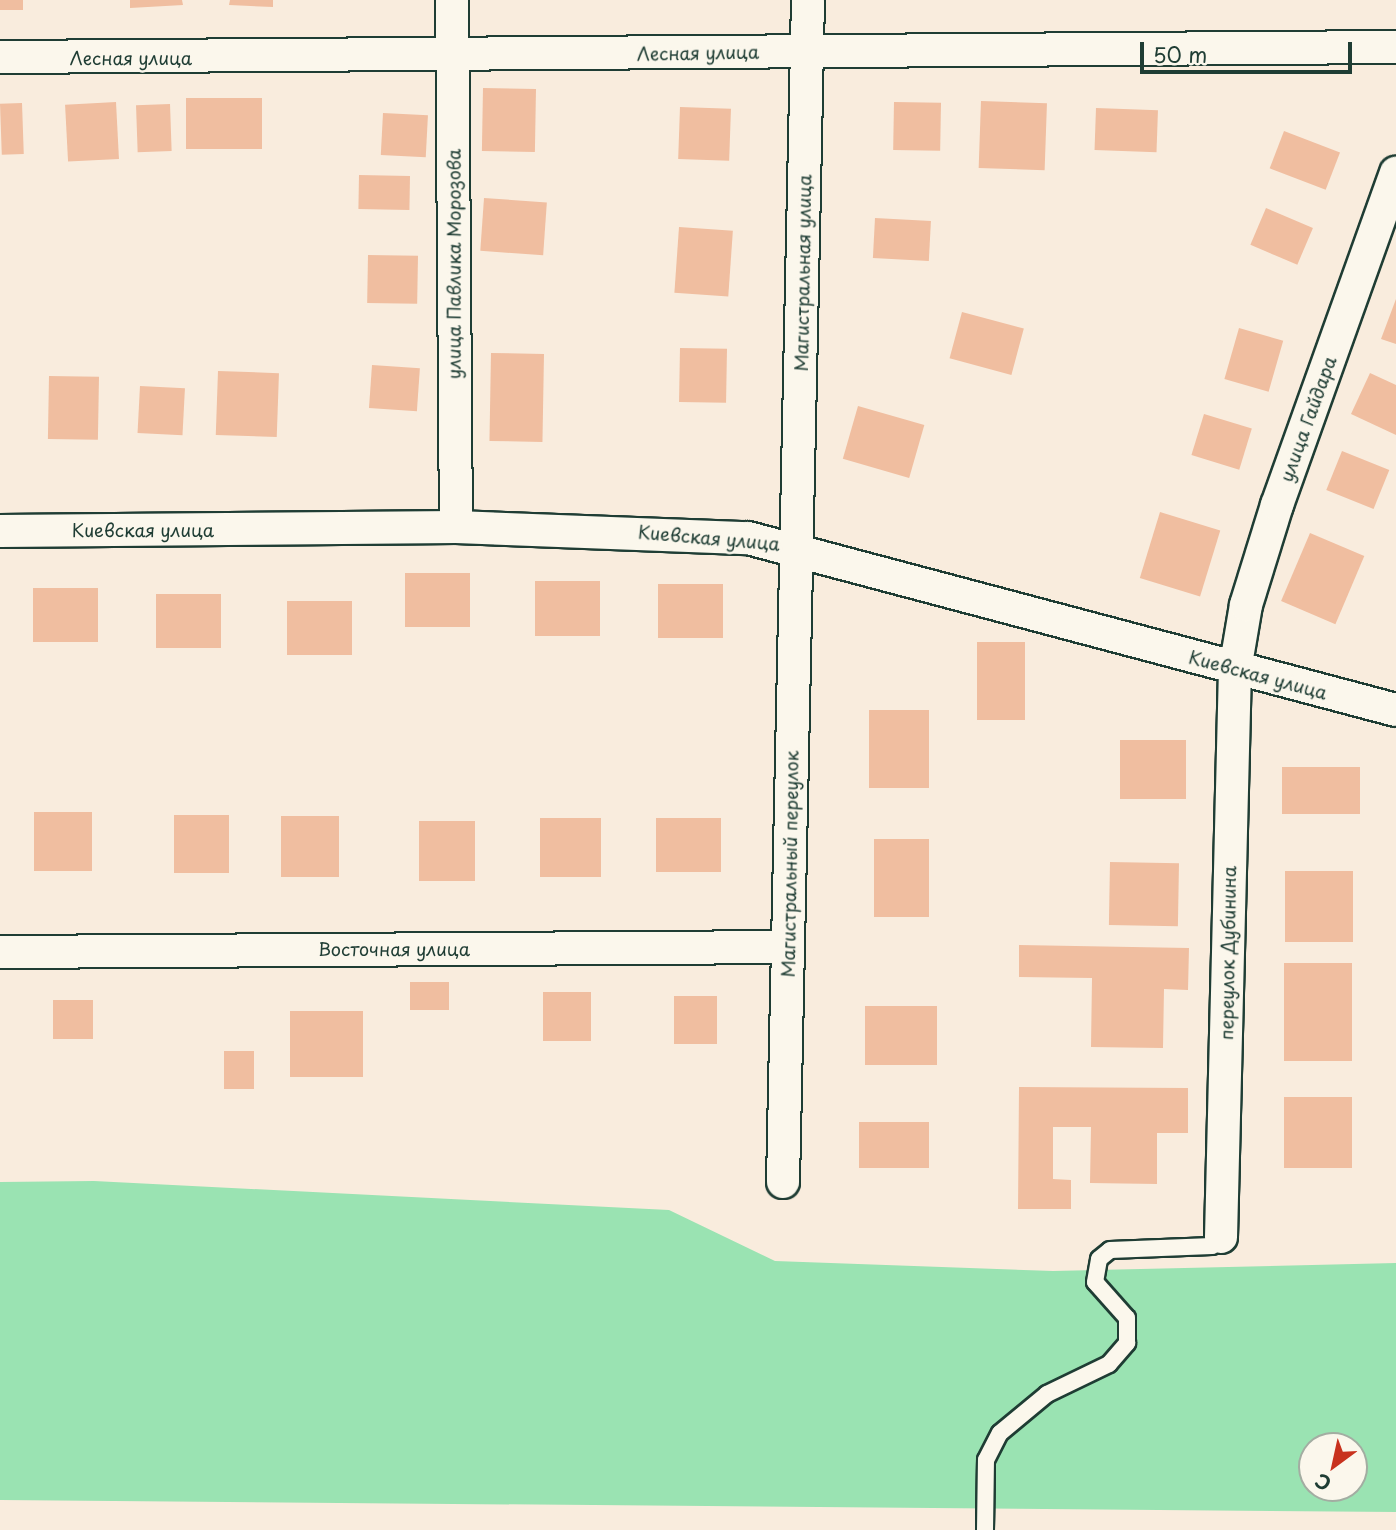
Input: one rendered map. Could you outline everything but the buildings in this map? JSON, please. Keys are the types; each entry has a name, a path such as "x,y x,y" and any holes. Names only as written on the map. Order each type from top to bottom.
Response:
{"street":[{"name":"улица Павлика Морозова","path":"452,0 456,527"},
{"name":"Магистральная улица","path":"797,546 808,0"},
{"name":"Лесная улица","path":"0,57 453,56 1396,47"},
{"name":"улица Гайдара","path":"1235,670 1277,505 1396,173"},
{"name":"Киевская улица","path":"0,531 456,527 698,534 797,546 1235,670 1396,710"},
{"name":"Магистральный переулок","path":"783,1182 797,546"},
{"name":"переулок Дубинина","path":"1221,1237 1235,670"},
{"name":"Восточная улица","path":"0,952 788,947"}],"lane":[{"path":"985,1530 986,1460 999,1433 1047,1394 1109,1364 1127,1343 1127,1318 1095,1282 1099,1259 1110,1250 1212,1246 1221,1237"}],"green space":[{"path":"94,1181 669,1210 775,1261 1053,1271 1396,1263 1396,1512 0,1500 0,1182"}]}
